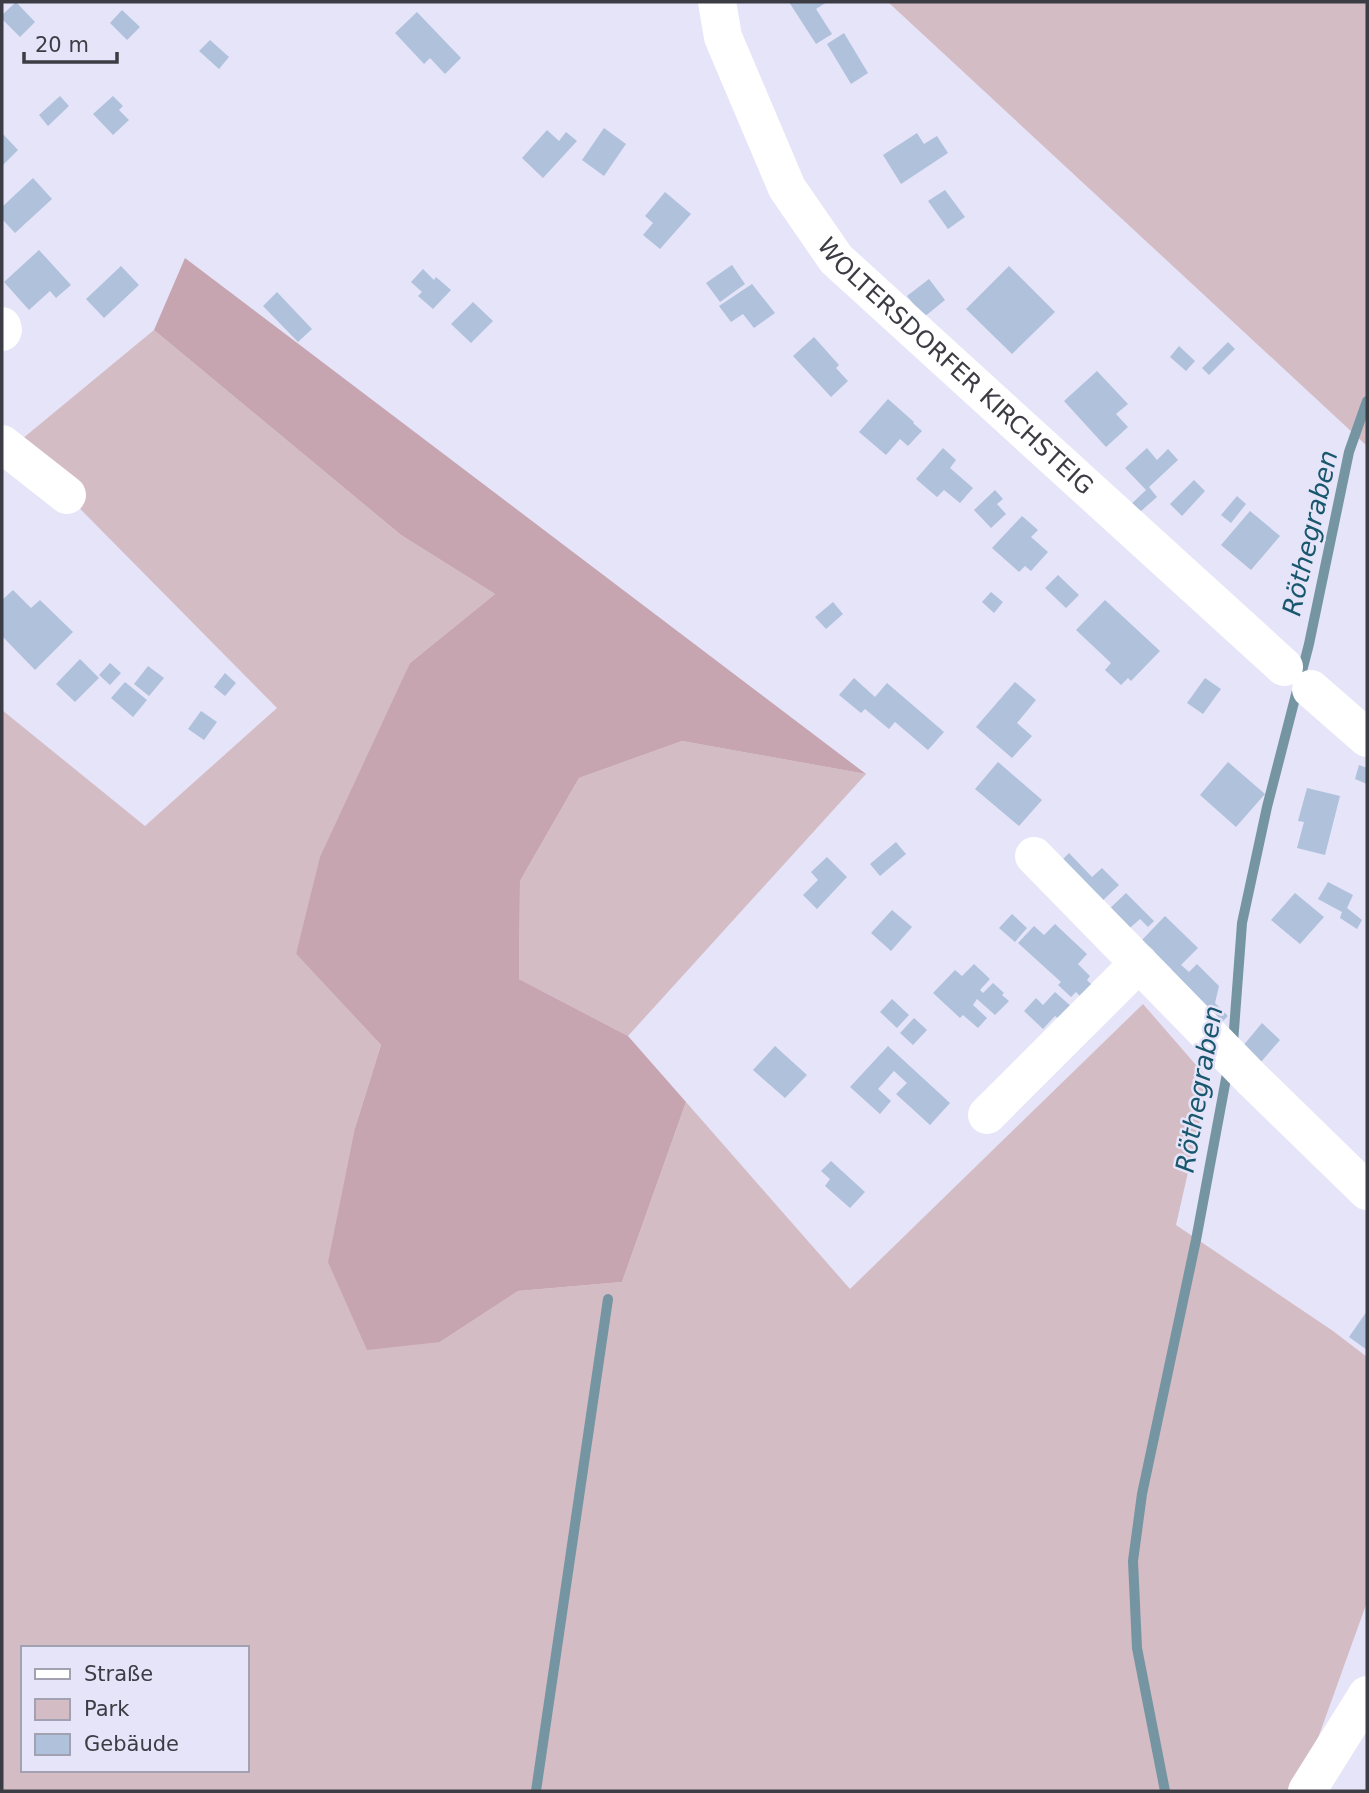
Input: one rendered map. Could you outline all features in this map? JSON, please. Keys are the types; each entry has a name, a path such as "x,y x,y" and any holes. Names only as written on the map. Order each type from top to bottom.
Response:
{"lane":[{"name":"WOLTERSDORFER KIRCHSTEIG","path":"717,2 723,37 787,188 836,259 1297,678 1367,737"},
{"path":"2,326 2,332"},
{"path":"2,443 67,495"},
{"path":"1034,856 1253,1080 1367,1191"},
{"path":"986,1115 1139,964"},
{"path":"1307,1791 1367,1695"}],"green space":[{"path":"888,2 1367,2 1367,446"},
{"path":"154,330 401,535 495,594 410,663 296,954 381,1045 355,1128 440,1342 518,1291 622,1282 686,1102 850,1289 1143,1004 1209,1080 1176,1225 1367,1357 1367,1602 1299,1791 2,1791 2,710 145,826 277,708 16,444"},
{"path":"682,741 866,774 628,1036 519,979 520,881 579,778"}],"shaded area":[{"path":"185,258 866,774 682,741 579,778 520,881 519,979 628,1036 686,1102 622,1282 518,1291 440,1342 367,1350 328,1262 355,1128 381,1045 296,954 320,857 410,663 495,594 401,535 154,330"}],"building":[{"path":"16,2 35,22 20,37 2,19 2,15"},
{"path":"789,2 827,2 816,9 832,34 816,44"},
{"path":"122,10 140,27 127,40 110,23"},
{"path":"417,12 461,58 445,74 430,58 424,64 395,33"},
{"path":"844,33 868,73 851,84 827,44"},
{"path":"210,40 229,57 219,69 199,51"},
{"path":"60,96 69,106 48,126 39,115"},
{"path":"113,96 123,106 119,110 129,120 113,135 93,114"},
{"path":"604,128 626,144 604,176 582,160"},
{"path":"547,130 559,141 566,132 577,141 543,178 522,158"},
{"path":"2,133 18,150 2,166"},
{"path":"917,133 924,144 937,136 948,153 901,184 883,155"},
{"path":"33,178 52,199 15,233 2,219 2,207"},
{"path":"945,190 965,217 948,229 928,201"},
{"path":"665,192 691,214 660,249 643,235 653,223 645,216"},
{"path":"39,250 71,285 56,298 50,291 29,310 4,282"},
{"path":"732,265 745,284 720,302 706,283"},
{"path":"121,266 139,285 104,318 86,299"},
{"path":"1009,266 1055,312 1012,354 966,309"},
{"path":"423,269 434,280 436,277 451,290 433,309 418,296 422,292 411,282"},
{"path":"929,279 945,300 924,317 907,296"},
{"path":"752,284 775,313 754,328 743,314 731,322 719,306"},
{"path":"277,292 312,329 298,342 263,306"},
{"path":"473,302 493,321 471,343 451,324"},
{"path":"814,337 839,365 836,368 848,381 831,397 793,356"},
{"path":"1228,342 1235,349 1209,375 1202,368"},
{"path":"1179,346 1195,361 1186,371 1170,357"},
{"path":"1097,371 1128,404 1116,414 1128,427 1106,447 1064,401"},
{"path":"888,399 922,431 908,446 900,439 886,455 859,432"},
{"path":"943,448 956,460 950,468 973,488 960,503 944,490 937,497 916,479"},
{"path":"1147,448 1157,460 1168,449 1178,460 1149,487 1157,497 1133,518 1125,510 1146,490 1125,468"},
{"path":"1194,480 1205,491 1182,516 1170,504"},
{"path":"995,490 1003,499 997,504 1006,514 991,528 974,510"},
{"path":"1237,496 1246,504 1231,523 1221,515"},
{"path":"1250,511 1280,536 1251,570 1221,545"},
{"path":"1022,516 1038,530 1031,537 1048,552 1031,571 1025,566 1019,572 992,548"},
{"path":"1058,575 1079,595 1066,608 1045,588"},
{"path":"13,590 31,608 40,600 73,632 35,670 2,636 2,600"},
{"path":"991,592 1003,602 994,613 982,602"},
{"path":"1105,600 1160,651 1131,681 1128,678 1121,685 1105,670 1111,663 1076,630"},
{"path":"833,602 843,614 826,629 815,617"},
{"path":"80,659 99,678 75,702 56,684"},
{"path":"110,663 121,673 110,685 99,675"},
{"path":"148,666 164,678 149,696 134,684"},
{"path":"225,673 236,683 225,696 214,687"},
{"path":"854,678 875,697 887,683 944,732 928,750 895,722 889,729 865,709 861,713 839,695"},
{"path":"1205,678 1221,689 1203,714 1187,703"},
{"path":"125,682 147,700 133,717 111,698"},
{"path":"1015,682 1036,700 1017,723 1032,736 1012,758 976,727"},
{"path":"201,711 217,722 204,740 188,729"},
{"path":"998,762 1042,800 1019,826 975,789"},
{"path":"1228,762 1265,794 1236,827 1200,795"},
{"path":"1359,765 1367,768 1367,784 1355,779"},
{"path":"1307,788 1340,796 1325,855 1297,848 1304,822 1298,821"},
{"path":"896,842 906,854 880,876 870,864"},
{"path":"1069,853 1092,877 1102,868 1119,885 1096,907 1056,866"},
{"path":"827,857 847,877 817,909 803,895 818,880 811,872"},
{"path":"1328,882 1353,895 1347,908 1362,920 1357,929 1340,918 1342,912 1318,899"},
{"path":"1126,893 1154,921 1148,927 1140,919 1122,935 1103,915"},
{"path":"1295,893 1324,917 1300,944 1271,920"},
{"path":"892,910 912,927 891,951 871,933"},
{"path":"1012,914 1027,928 1015,942 999,928"},
{"path":"1165,916 1198,948 1181,965 1189,972 1197,964 1219,986 1215,1003 1228,1016 1214,1030 1162,978 1171,969 1142,940"},
{"path":"1055,924 1087,954 1078,964 1090,976 1087,980 1092,985 1081,997 1076,992 1071,997 1058,985 1061,982 1018,943 1034,926 1044,935"},
{"path":"974,964 990,979 980,990 983,993 993,983 1009,1001 995,1015 977,999 973,1005 987,1018 978,1028 963,1015 960,1018 933,993 955,970 962,976"},
{"path":"1055,992 1074,1009 1062,1022 1055,1016 1043,1029 1024,1011 1036,998 1043,1005"},
{"path":"892,999 909,1015 897,1028 880,1012"},
{"path":"914,1018 927,1030 913,1045 900,1033"},
{"path":"1262,1023 1280,1040 1260,1063 1242,1047"},
{"path":"775,1046 807,1075 785,1098 753,1070"},
{"path":"888,1046 950,1103 930,1125 896,1094 907,1083 894,1071 878,1089 891,1101 880,1114 850,1087"},
{"path":"831,1161 865,1192 850,1208 825,1186 830,1179 821,1171"},
{"path":"1367,1311 1367,1350 1349,1337"}],"waterway":[{"name":"Röthegraben","path":"1233,1043 1242,923 1267,807 1309,644 1349,452 1367,401"},
{"name":"Röthegraben","path":"1165,1791 1137,1648 1133,1561 1142,1494 1196,1240 1228,1068"},
{"path":"536,1791 608,1299"}]}
